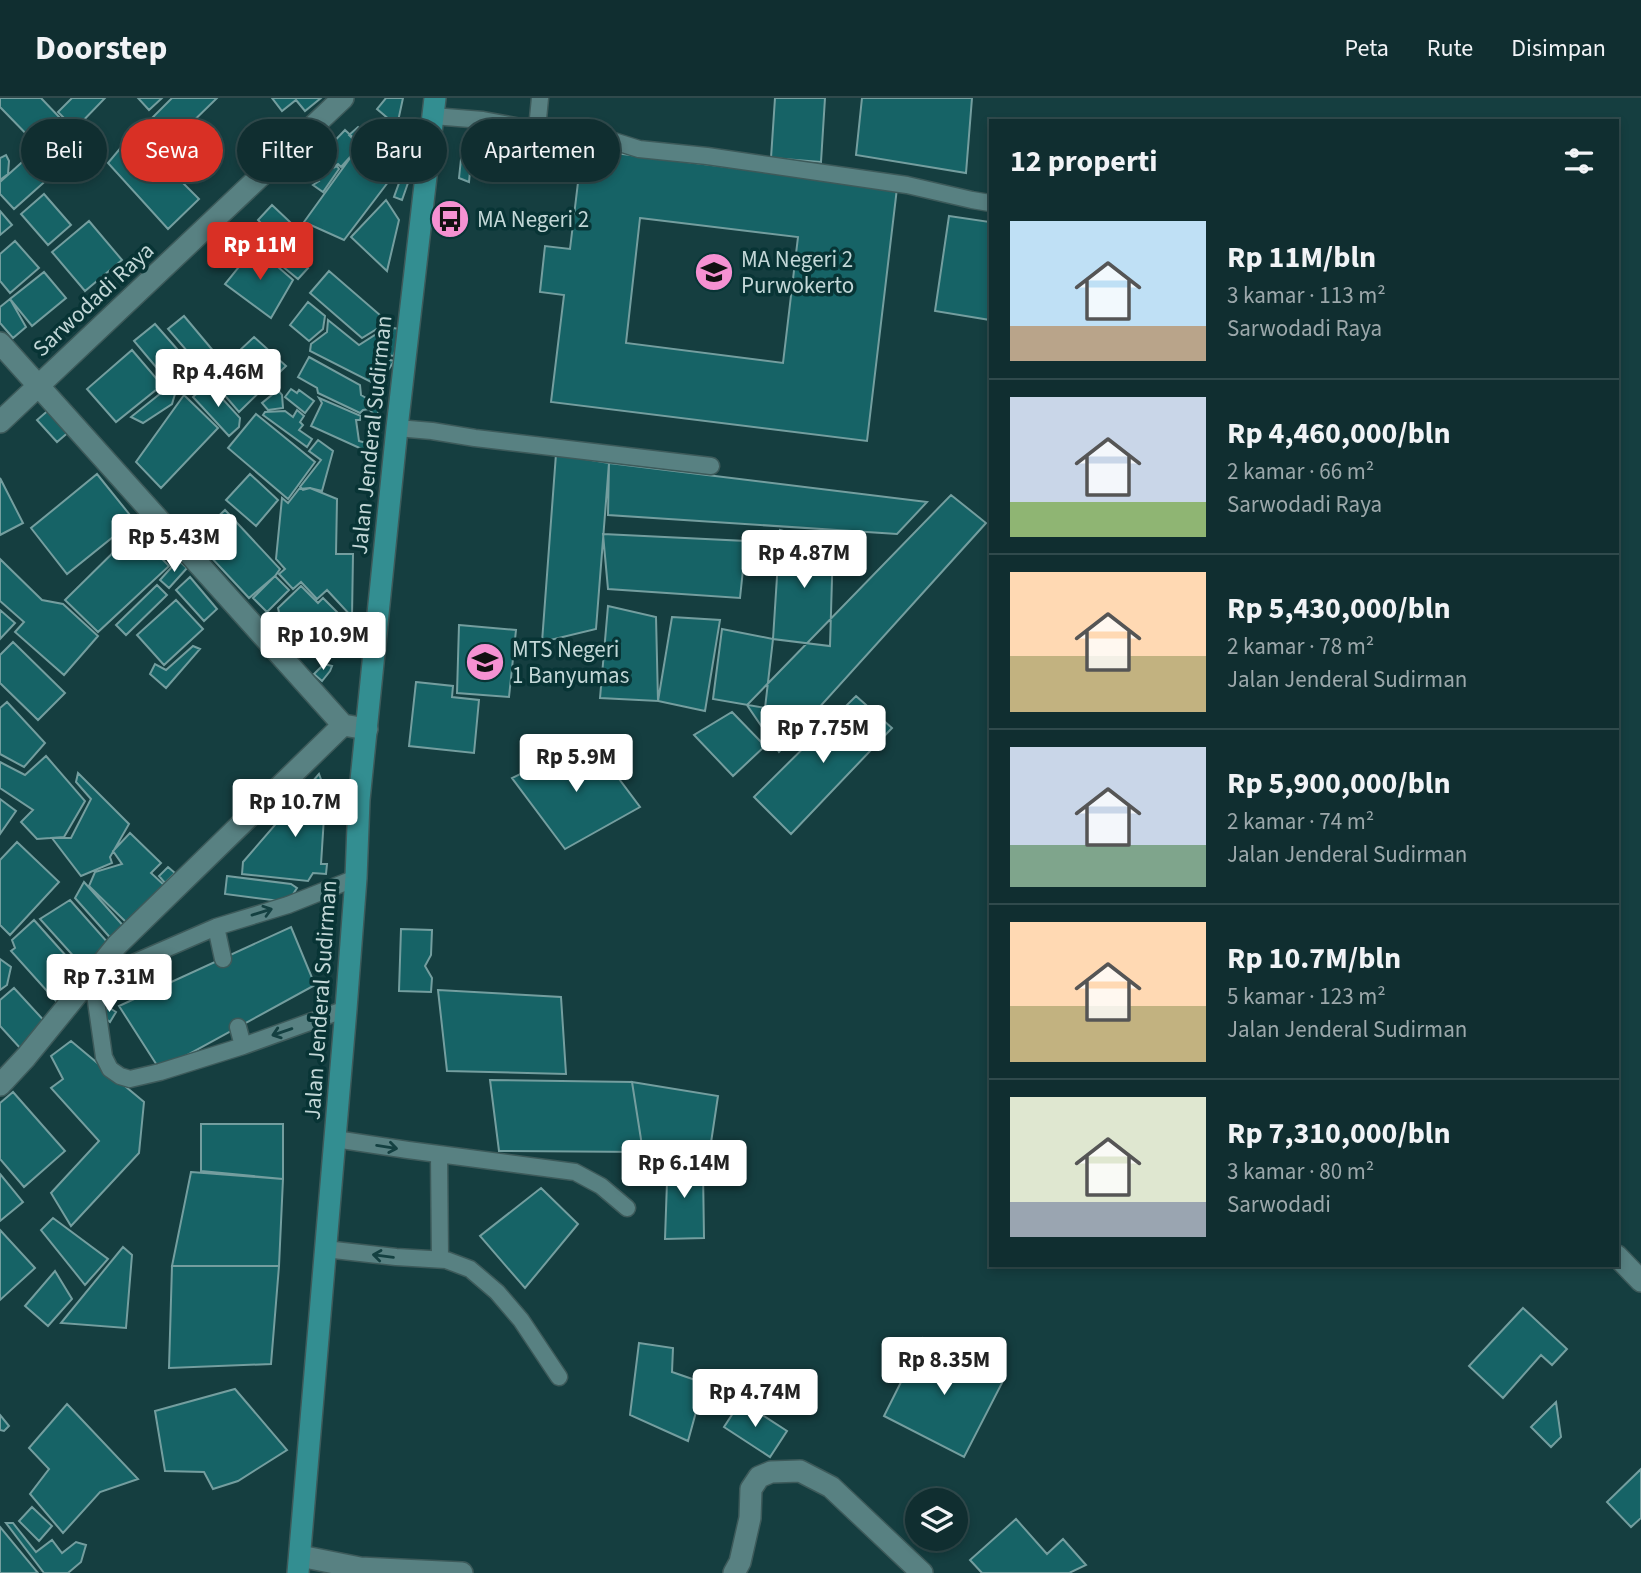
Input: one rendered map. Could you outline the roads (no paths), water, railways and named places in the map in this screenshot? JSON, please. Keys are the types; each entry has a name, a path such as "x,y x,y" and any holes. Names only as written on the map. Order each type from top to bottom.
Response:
{"main road":[{"name":"Jalan Jenderal Sudirman","path":"299,1565 346,1009 359,800 397,428 434,107"}],"street":[{"name":"Sarwodadi Raya","path":"0,422 343,98"},
{"path":"0,343 343,725 367,729"},
{"path":"3,1074 26,1057 117,945 343,725"},
{"path":"1619,1258 1641,1281"},
{"path":"734,1573 740,1562 750,1518 751,1489 759,1477 771,1472 800,1471 831,1487 922,1573"},
{"path":"299,1565 360,1571 462,1573"}],"lane":[{"path":"538,119 540,98"},
{"path":"434,107 479,119"},
{"path":"620,143 639,149 908,184 989,203"},
{"path":"397,428 711,466"},
{"path":"346,1009 243,1046 130,1079 110,1069 104,1057 95,994 103,982 124,967 216,927 288,905 356,878"},
{"path":"216,927 223,959"},
{"path":"238,1027 243,1046"},
{"path":"335,1139 575,1172 601,1186 627,1208"},
{"path":"439,1154 440,1259"},
{"path":"326,1249 396,1258 440,1259 470,1269 497,1292 521,1320 559,1377"}],"place":[{"name":"MA Negeri 2","path":"450,219"},
{"name":"MA Negeri 2 Purwokerto","path":"714,272"},
{"name":"MTS Negeri 1 Banyumas","path":"485,662"}]}
